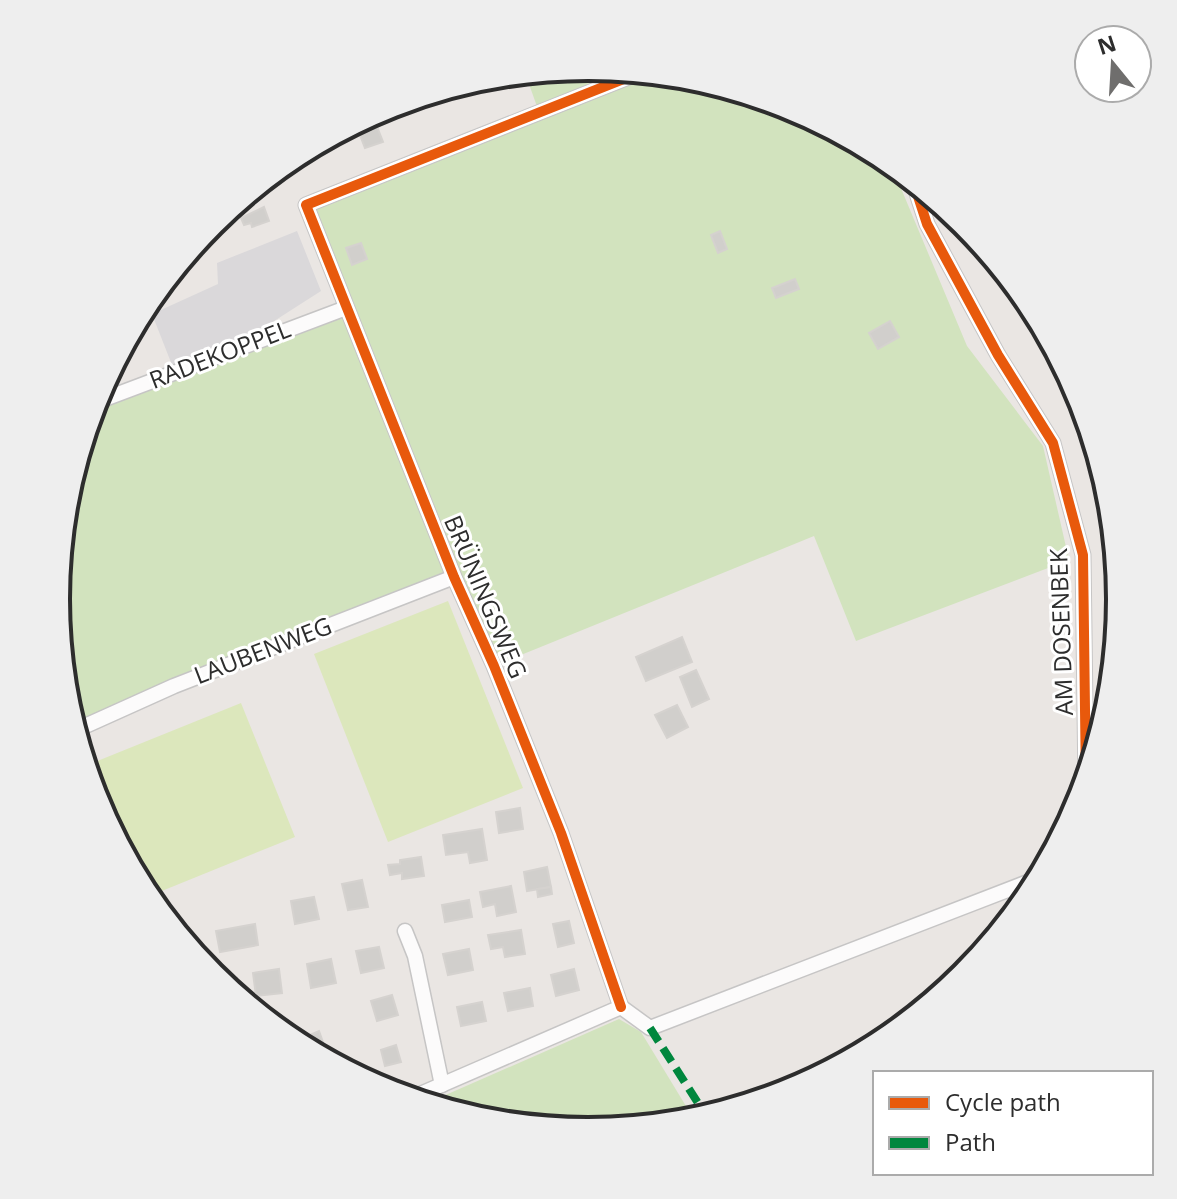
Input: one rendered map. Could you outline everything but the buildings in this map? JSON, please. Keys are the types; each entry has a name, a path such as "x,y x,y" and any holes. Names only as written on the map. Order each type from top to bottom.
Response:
{"street":[{"name":"BRÜNINGSWEG","path":"616,82 306,205 454,577 494,666 561,833 621,1007"},
{"name":"AM DOSENBEK","path":"920,201 927,224 998,355 1053,443 1083,555 1085,745"},
{"name":"RADEKOPPEL","path":"111,397 346,308"},
{"name":"LAUBENWEG","path":"86,726 174,686 454,577"},
{"path":"427,1091 621,1007 650,1028 1022,884"},
{"path":"405,931 415,956 442,1085"}],"shaded area":[{"path":"297,231 321,291 257,332 172,365 153,317 156,312 218,284 217,263"}],"green space":[{"path":"622,82 690,91 787,120 848,150 899,185 967,346 1043,446 1069,560 856,641 814,536 494,666 454,577 86,726 74,667 71,566 80,498 111,397 346,308 306,205 539,112 529,84"},
{"path":"448,601 523,788 388,842 314,654"},
{"path":"241,703 295,837 160,892 123,829 97,761"},
{"path":"619,1019 641,1032 687,1108 622,1117 555,1117 487,1108 442,1096"}],"marked path":[{"path":"650,1028 700,1106"}],"cycle path":[{"path":"616,82 306,205 454,577 494,666 561,833 621,1007"},
{"path":"920,201 927,224 998,355 1053,443 1083,555 1085,745"}]}
